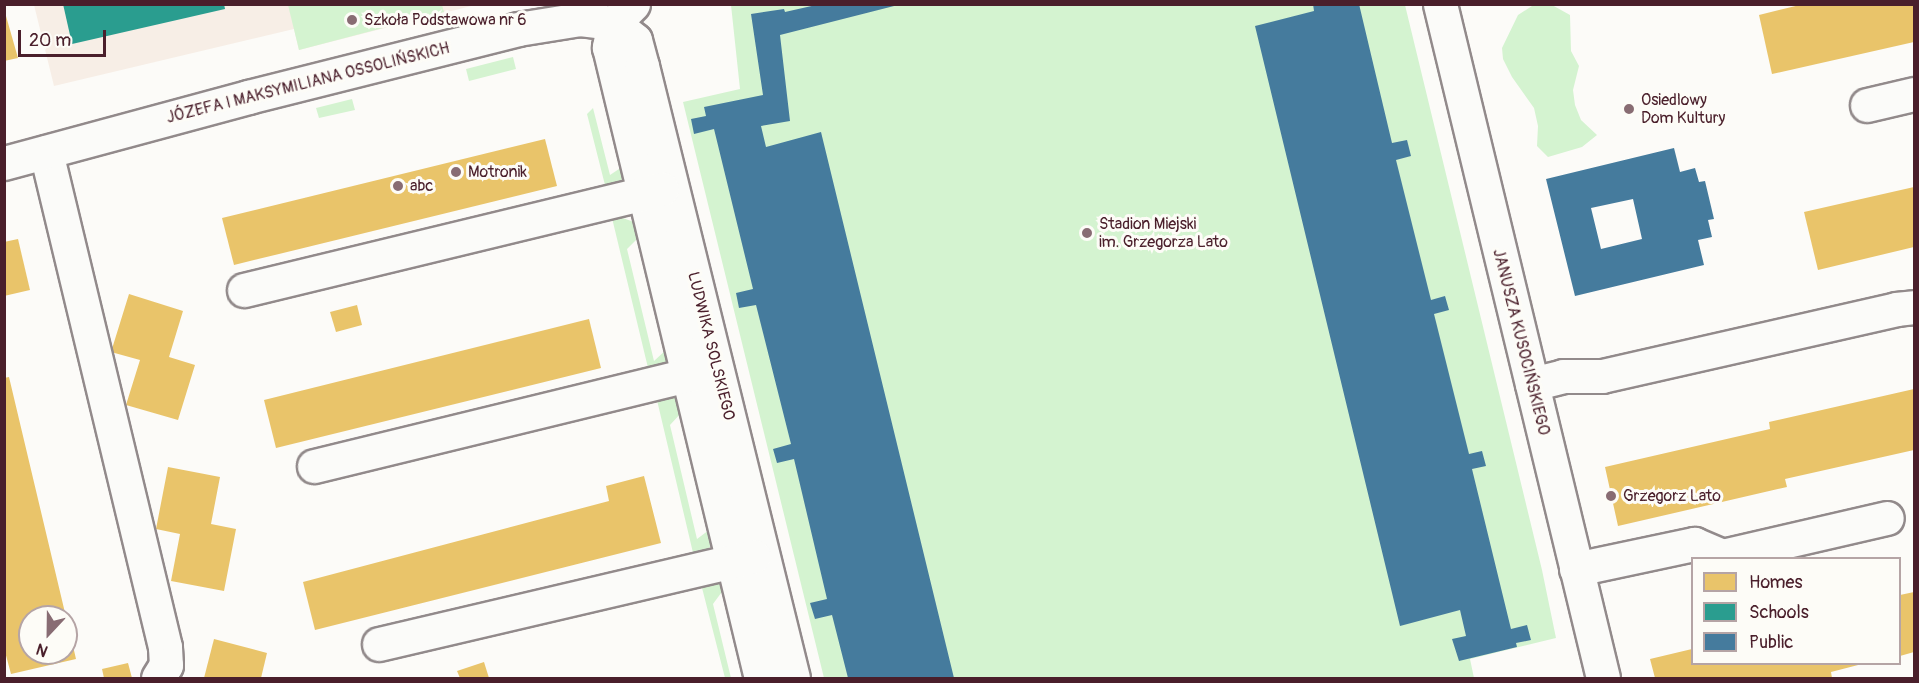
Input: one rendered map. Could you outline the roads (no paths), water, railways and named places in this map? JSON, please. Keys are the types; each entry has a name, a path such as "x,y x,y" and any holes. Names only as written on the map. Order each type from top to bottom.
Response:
{"street":[{"name":"JANUSZA KUSOCIŃSKIEGO","path":"1440,4 1603,678"},
{"name":"JÓZEFA I MAKSYMILIANA OSSOLIŃSKICH","path":"4,163 248,97 518,29 623,14"},
{"name":"LUDWIKA SOLSKIEGO","path":"623,14 609,47 657,190 748,558 793,678"},
{"path":"1867,105 1914,94"},
{"path":"46,152 165,647 166,665 158,678"},
{"path":"244,290 657,190"},
{"path":"1532,384 1563,376 1602,376 1896,309 1914,307"},
{"path":"314,466 702,372"},
{"path":"1576,569 1694,544 1722,556 1887,518"},
{"path":"379,644 748,558"},
{"name":"LUDWIKA SOLSKIEGO","path":"748,558 761,678"}],"place":[{"name":"Szkoła Podstawowa nr 6","path":"352,20"},
{"name":"Osiedlowy Dom Kultury","path":"1629,109"},
{"name":"Motronik","path":"456,172"},
{"name":"abc","path":"398,186"},
{"name":"Stadion Miejski im. Grzegorza Lato","path":"1087,233"},
{"name":"Grzegorz Lato","path":"1611,496"}]}
